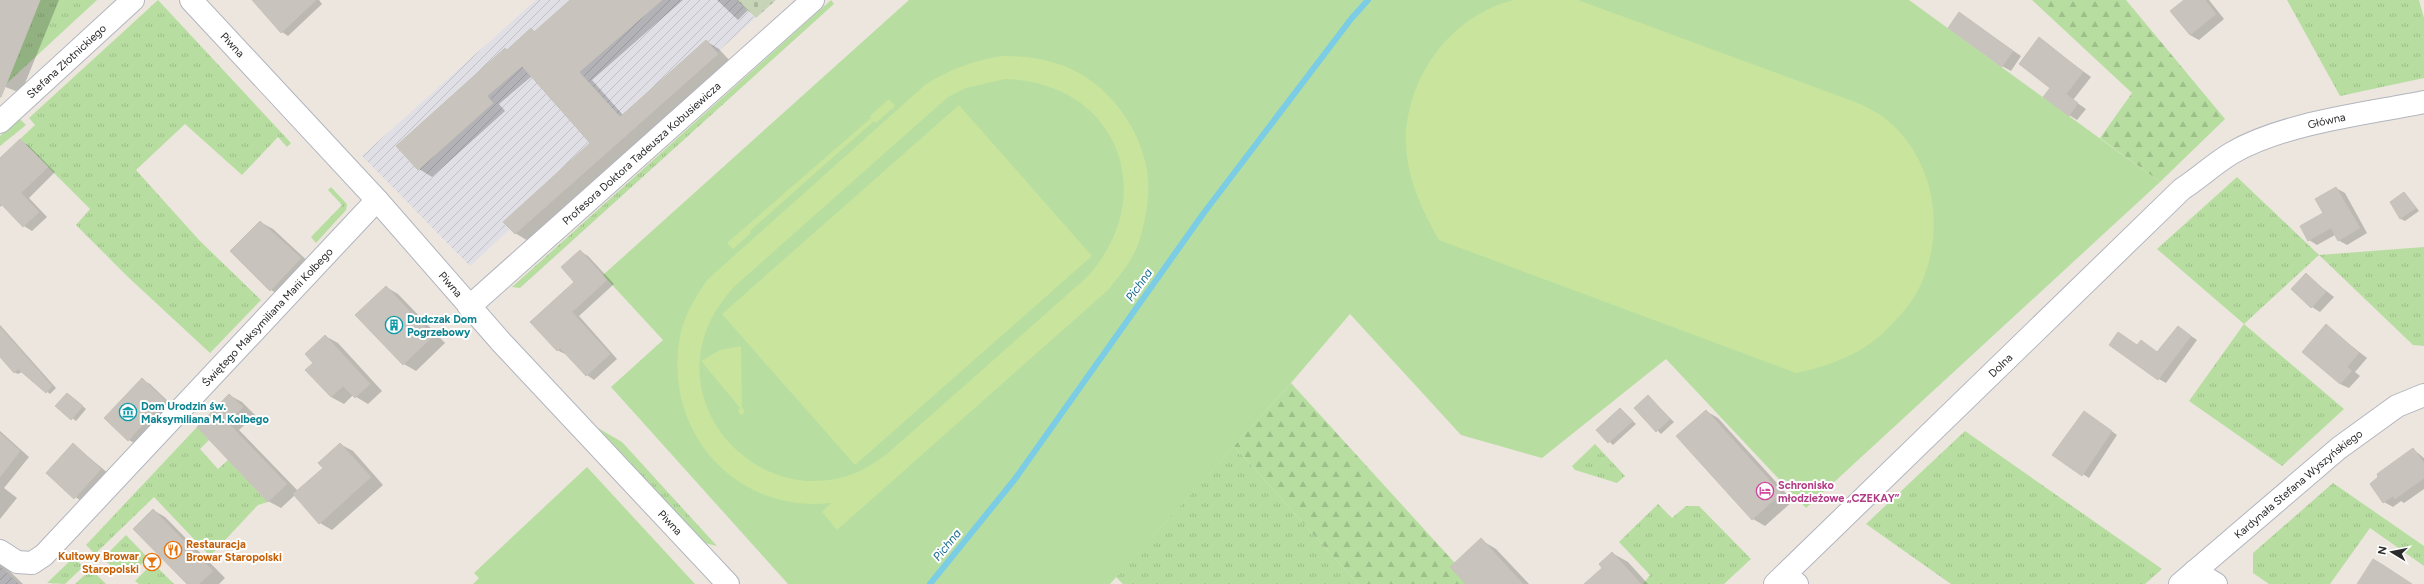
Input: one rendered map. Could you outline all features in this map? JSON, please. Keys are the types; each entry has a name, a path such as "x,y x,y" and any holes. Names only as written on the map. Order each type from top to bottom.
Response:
{"street":[{"name":"Stefana Złotnickiego","path":"0,122 134,0"},
{"name":"Piwna","path":"191,0 377,200 469,307 728,584"},
{"name":"Profesora Doktora Tadeusza Kobusiewicza","path":"469,307 813,0"},
{"name":"Główna","path":"2232,153 2274,135 2304,127 2424,102"},
{"name":"Dolna","path":"1786,581 2182,190 2232,153"},
{"name":"Świętego Maksymiliana Marii Kolbego","path":"0,551 17,562 32,563 44,555 377,200"},
{"name":"Kardynała Stefana Wyszyńskiego","path":"2187,577 2339,448 2397,406 2424,395"},
{"path":"2187,577 2216,584"}],"shaded area":[{"path":"536,0 737,0 755,18 515,234 510,229 470,266 362,156"},
{"path":"0,566 19,584 0,584"}],"green space":[{"path":"40,0 97,0 5,85"},
{"path":"158,0 291,143 287,147 278,137 242,175 185,124 136,170 199,240 261,300 210,353 128,277 76,225 90,209 20,139 35,125 29,118"},
{"path":"737,0 776,0 756,18"},
{"path":"831,0 834,4 520,288 512,287"},
{"path":"909,0 1909,0 2160,182 1806,508 1666,359 1542,458 1461,435 1350,314 1291,383 1110,584 788,584 611,387 663,340 603,275"},
{"path":"1514,0 1578,0 1858,103 1882,116 1901,133 1915,153 1925,175 1932,199 1934,223 1932,247 1926,271 1916,294 1901,315 1883,333 1864,348 1831,364 1796,373 1439,240 1417,195 1407,159 1407,122 1413,98 1422,75 1435,54 1451,36 1470,20 1491,8"},
{"path":"2032,0 2126,0 2225,119 2160,182 2100,138 2132,93"},
{"path":"2287,0 2419,0 2424,18 2424,78 2340,96"},
{"path":"1001,56 1035,58 1055,63 1086,77 1113,100 1133,129 1140,145 1147,171 1148,202 1139,242 1130,261 1108,290 837,530 822,512 831,503 797,503 766,495 738,481 715,461 696,436 684,408 678,376 679,342 683,325 693,302 707,280 925,85 952,70","holes":["1005,79 1044,85 1076,100 1100,122 1116,149 1124,180 1121,213 1109,246 1086,278 887,454 862,470 853,474 821,481 790,478 761,467 736,449 716,426 704,398 700,367 707,327 717,308 730,291 948,97 966,88"]},
{"path":"889,99 895,106 876,123 874,121 750,231 751,233 733,249 727,243 871,118 870,116"},
{"path":"959,105 1092,256 855,465 722,314"},
{"path":"19,118 26,125 0,146 0,136"},
{"path":"2237,177 2319,255 2244,324 2157,249"},
{"path":"331,187 347,204 346,210 316,243 311,237 342,205 328,190"},
{"path":"2424,247 2424,346 2413,345 2319,255"},
{"path":"2244,324 2344,409 2282,466 2189,401"},
{"path":"741,346 742,408 745,411 742,415 738,412 740,408 701,361 720,350"},
{"path":"1291,383 1474,584 1358,584 1234,446"},
{"path":"197,427 209,440 200,449 218,469 228,460 268,502 258,505 210,556 154,497 95,554 86,545"},
{"path":"598,428 622,442 717,546 704,543"},
{"path":"1965,431 2162,569 2145,584 1951,584 1866,524"},
{"path":"1595,444 1625,476 1617,483 1575,470 1572,466"},
{"path":"1234,446 1358,584 1123,584 1116,577"},
{"path":"587,467 695,584 473,584 479,578 474,573"},
{"path":"2333,483 2424,546 2424,566 2370,528 2330,584 2269,584 2253,573 2253,553"},
{"path":"1658,504 1672,518 1686,506 1699,506 1751,559 1724,584 1643,584 1650,575 1619,542"},
{"path":"126,535 148,558 130,575 125,570 120,575 103,558"},
{"path":"74,557 83,567 65,584 47,583"},
{"path":"153,563 174,584 139,584 135,581"},
{"path":"91,569 106,584 75,584"}],"building":[{"path":"0,0 40,0 1,97 0,97"},
{"path":"252,0 316,0 281,33"},
{"path":"570,0 662,0 579,72 620,117 706,40 718,54 515,234 503,222 590,143 522,66 487,96 493,103 418,170 396,146 505,48 507,50 531,28 534,32"},
{"path":"2184,0 2205,0 2216,14 2190,35 2170,11"},
{"path":"1959,12 2013,51 2002,67 1948,28"},
{"path":"2039,37 2083,72 2066,94 2078,103 2069,116 2043,97 2050,88 2019,64"},
{"path":"20,139 48,167 21,193 39,212 23,227 0,203 0,158"},
{"path":"2336,187 2360,228 2338,241 2331,228 2308,241 2300,226 2323,213 2315,199"},
{"path":"2404,192 2416,208 2400,219 2390,202"},
{"path":"260,221 301,258 270,291 230,251"},
{"path":"580,250 607,280 572,312 610,354 586,376 560,348 557,351 530,322 574,282 561,267"},
{"path":"2306,273 2326,292 2311,308 2291,289"},
{"name":"Dudczak Dom Pogrzebowy","path":"386,286 433,336 403,365 355,315"},
{"path":"2326,324 2359,353 2347,367 2352,371 2340,384 2302,352"},
{"path":"2178,326 2191,336 2158,380 2109,345 2118,332 2137,345 2141,340 2157,352"},
{"path":"0,327 52,386 46,393 18,369 14,373 0,357"},
{"path":"325,335 370,384 355,398 343,386 331,397 305,370 313,363 305,354"},
{"path":"142,378 165,400 128,441 104,418"},
{"path":"67,393 83,406 71,420 55,406"},
{"path":"229,394 243,407 227,422 287,484 268,502 197,427"},
{"path":"1648,395 1670,419 1656,432 1634,408"},
{"path":"1620,408 1633,421 1608,443 1596,430"},
{"path":"1706,410 1781,493 1752,520 1676,436"},
{"path":"2084,411 2112,431 2082,476 2052,455"},
{"path":"0,433 20,451 0,477"},
{"path":"73,443 101,469 74,499 46,473"},
{"path":"340,443 371,477 319,524 293,494 323,468 318,463"},
{"path":"2413,448 2424,463 2424,478 2395,499 2393,496 2383,503 2370,484 2378,477 2377,474"},
{"name":"Restauracja Browar Staropolski","path":"153,509 213,571 199,584 187,584 133,529"},
{"path":"1481,538 1523,584 1466,584 1450,567"},
{"path":"1612,552 1641,584 1584,584 1602,568 1599,564"},
{"path":"2373,559 2383,565 2412,584 2357,584"}],"waterway":[{"name":"Pichna","path":"930,584 1015,479 1203,214 1351,19 1368,0"}],"place":[{"name":"Dudczak Dom Pogrzebowy","path":"394,325"},
{"name":"Dom Urodzin św. Maksymiliana M. Kolbego","path":"128,412"},
{"name":"Schronisko młodzieżowe „CZEKAY”","path":"1765,491"},
{"name":"Restauracja Browar Staropolski","path":"173,550"},
{"name":"Kultowy Browar Staropolski","path":"152,562"}]}
